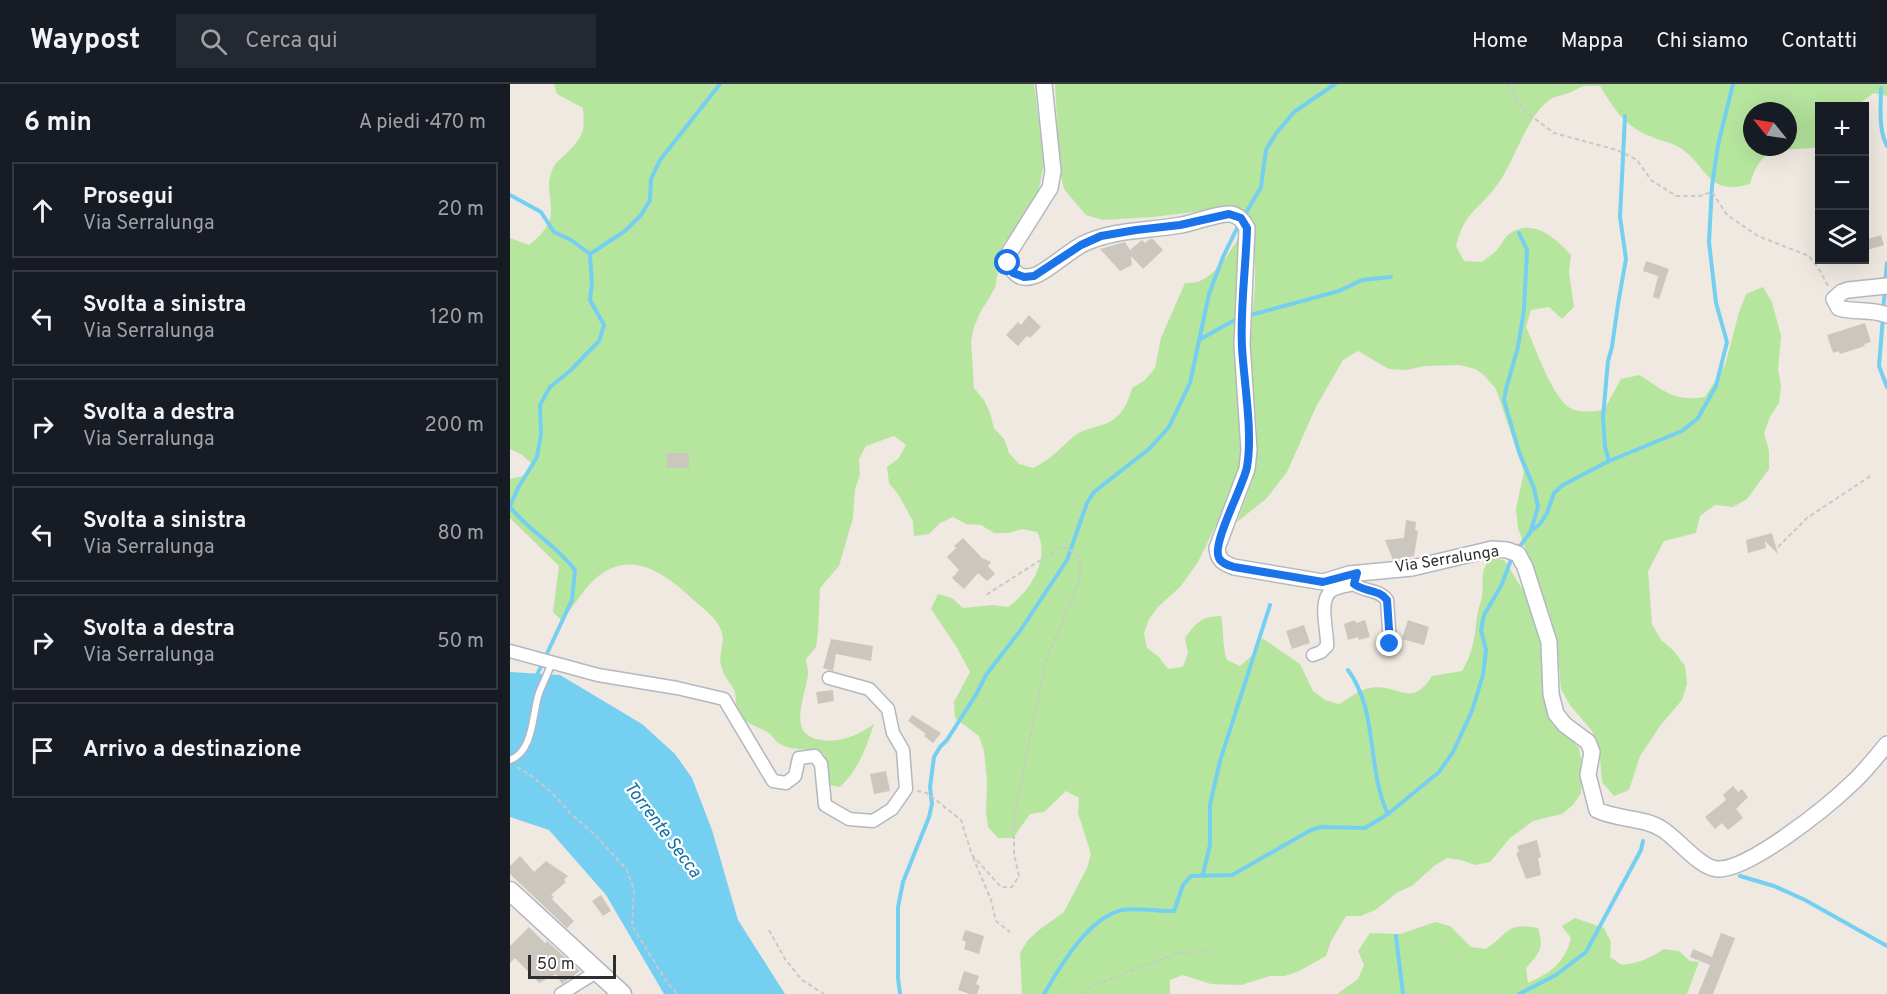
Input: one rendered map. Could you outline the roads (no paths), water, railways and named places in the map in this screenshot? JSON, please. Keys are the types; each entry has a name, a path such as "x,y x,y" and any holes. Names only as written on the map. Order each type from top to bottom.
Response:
{"main road":[{"path":"510,891 622,994"}],"street":[{"name":"Via Serralunga","path":"1044,84 1053,171 1050,188 1009,253 1008,263 1013,273 1024,277 1034,276 1081,245 1101,236 1180,225 1229,214 1241,218 1247,228 1242,344 1249,450 1247,469 1217,548 1218,557 1223,563 1234,567 1323,582 1412,568 1492,549 1507,550 1518,554 1525,567 1548,642 1551,694 1556,714 1565,725 1588,742 1592,752 1588,775 1598,810 1610,816 1648,823 1662,829 1701,862 1715,869 1731,867 1779,843 1851,785 1887,744"},
{"path":"1887,286 1842,292 1834,299 1839,308 1869,310 1887,315"},
{"name":"Via Serralunga","path":"1355,578 1359,588 1383,595 1387,600 1390,644"},
{"name":"Via Serralunga","path":"1313,655 1321,652 1327,646 1324,621 1325,598 1331,591 1355,578"},
{"path":"510,651 598,675 677,688 724,699 773,781 786,783 795,776 799,758 815,756 821,764 825,805 849,819 873,822 891,809 906,789 903,750 892,733 888,709 869,689 829,678"},
{"path":"561,994 597,971"}],"lane":[{"path":"510,761 523,752 539,693 552,662"}],"water":[{"name":"Torrente Secca","path":"510,672 560,675 642,724 675,754 692,778 712,830 738,920 785,994 664,994 606,895 549,830 510,817"}],"waterway":[{"path":"510,506 537,457 541,434 540,405 550,387 571,370 599,341 604,325 590,300 592,283 590,254 625,231 641,215 650,200 651,179 660,160 720,84"},
{"path":"1243,218 1261,187 1266,150 1277,132 1294,112 1335,84"},
{"path":"1518,549 1531,531 1540,524 1547,513 1554,493 1563,485 1609,461 1682,431 1698,418 1716,386 1727,342 1716,303 1709,242 1712,186 1718,145 1733,84"},
{"path":"1881,88 1881,125 1887,146"},
{"path":"1609,461 1605,447 1603,417 1608,361 1626,259 1620,217 1625,116"},
{"path":"510,195 541,212 554,232 571,240 590,254"},
{"path":"900,994 898,907 903,882 929,817 932,804 930,787 934,757 977,693 986,675 1020,631 1067,560 1087,503 1094,492 1149,449 1169,427 1190,383 1209,294 1239,224"},
{"path":"1519,233 1527,250 1524,310 1518,347 1504,400 1519,452 1534,488 1538,507 1531,530"},
{"path":"1885,283 1887,263"},
{"path":"1247,316 1339,291 1362,280 1391,277"},
{"path":"1883,310 1885,290"},
{"path":"1199,340 1240,317"},
{"path":"1883,317 1879,366 1887,387"},
{"path":"510,507 575,570 572,600 536,677"},
{"path":"1044,994 1087,932 1110,915 1128,909 1174,911 1183,885 1191,876 1232,875 1311,830 1321,827 1365,828 1388,814 1439,772 1453,752 1472,711 1483,675 1486,650 1481,630 1484,615 1502,584 1512,557"},
{"path":"1203,874 1210,845 1210,805 1220,761 1270,605"},
{"path":"1348,670 1358,686 1364,704 1377,778 1388,814"},
{"path":"1519,994 1556,975 1586,952 1641,850 1643,841"},
{"path":"1740,876 1774,886 1805,900 1887,946"},
{"path":"1396,936 1403,994"}]}
